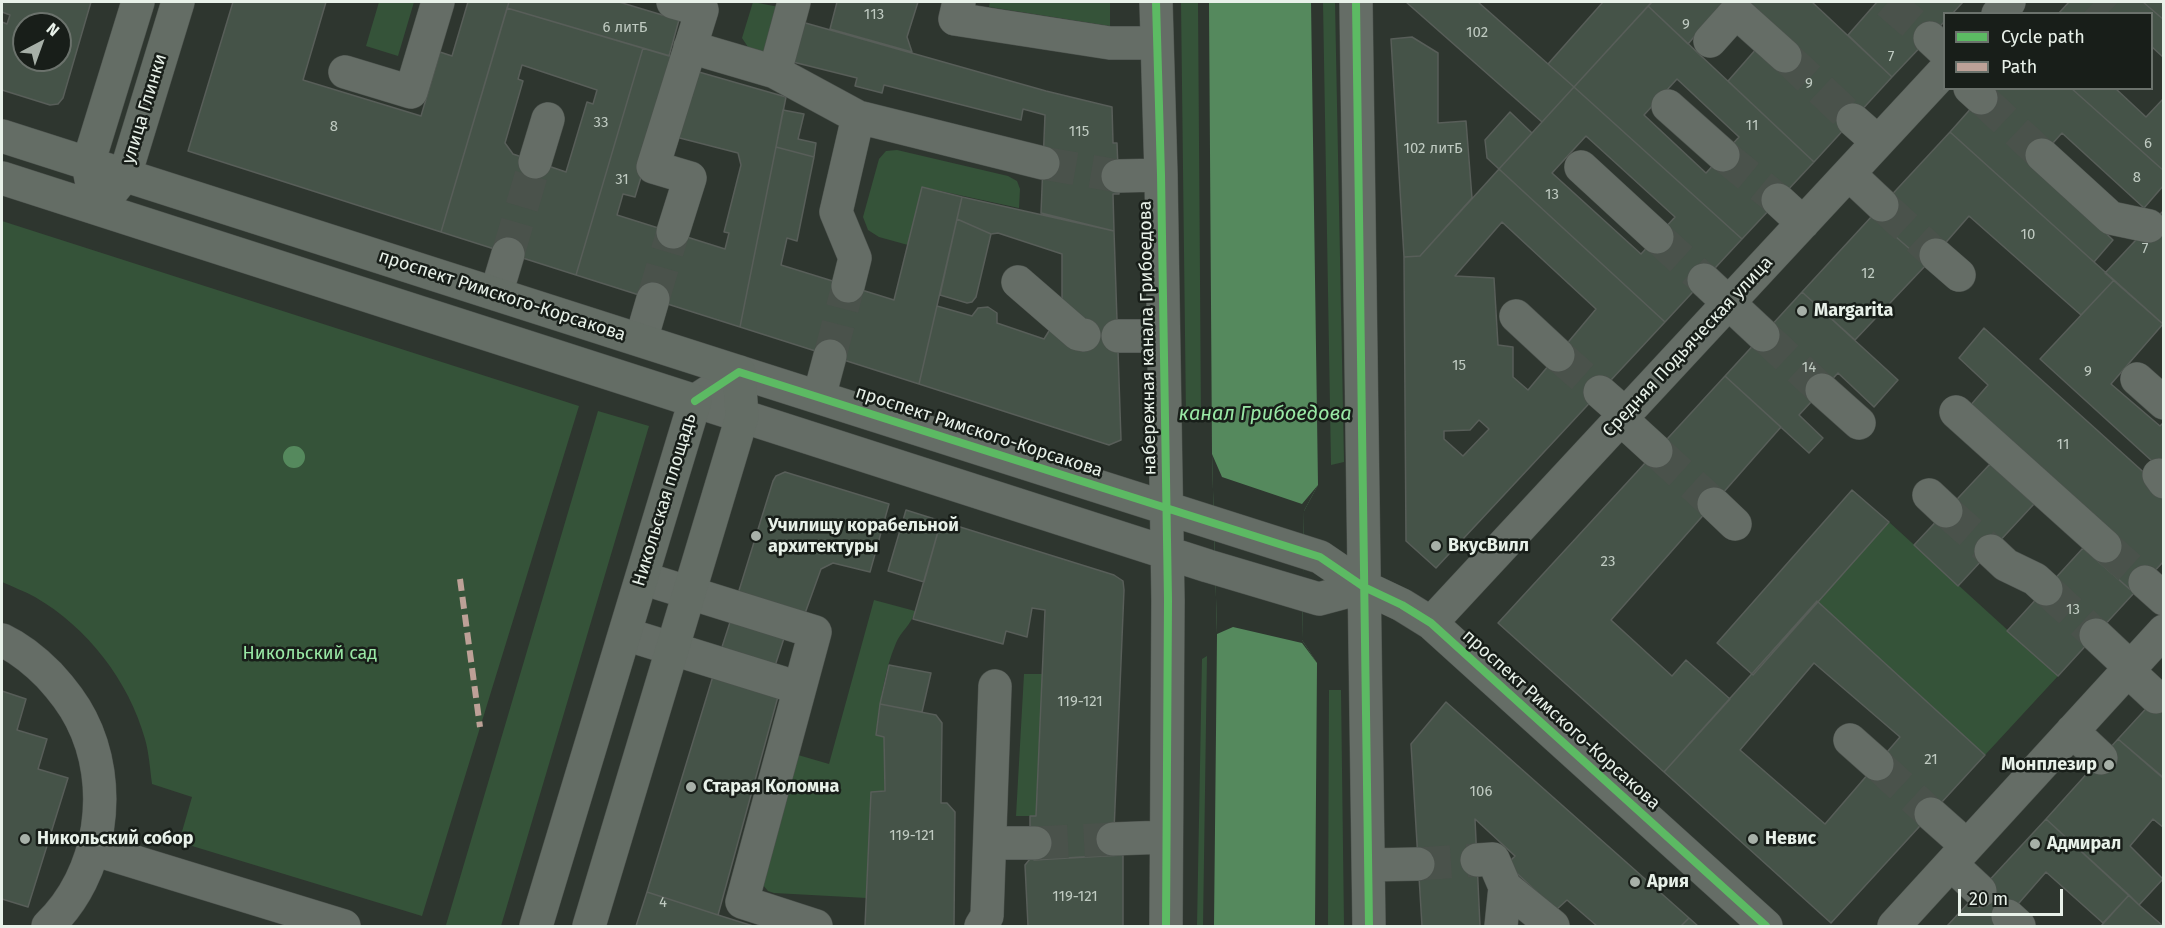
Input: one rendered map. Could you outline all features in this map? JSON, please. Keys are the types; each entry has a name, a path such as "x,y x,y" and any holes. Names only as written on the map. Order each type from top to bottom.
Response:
{"main road":[{"path":"98,209 88,164 138,2"},
{"name":"улица Глинки","path":"98,209 125,175 178,2"},
{"name":"проспект Римского-Корсакова","path":"2,136 739,372"},
{"path":"2,178 695,401"},
{"path":"589,927 742,417 739,372"},
{"name":"Никольская площадь","path":"537,926 695,401"}],"street":[{"path":"345,72 411,92 438,2"},
{"path":"673,2 702,10 653,166 690,178 673,232"},
{"path":"775,72 794,2"},
{"path":"958,2 955,19 1110,43 1157,43"},
{"name":"набережная канала Грибоедова","path":"1156,2 1167,553 1166,927"},
{"path":"1356,2 1370,927"},
{"path":"1710,41 1736,12 1785,56"},
{"path":"690,47 775,72 858,117 1043,163"},
{"name":"Средняя Подьяческая улица","path":"1431,622 1943,72"},
{"path":"1668,106 1723,155"},
{"path":"848,286 855,258 836,212 858,117"},
{"path":"535,162 548,119"},
{"path":"1853,120 1878,142"},
{"path":"2042,155 2111,218 2149,226"},
{"path":"1581,167 1657,237"},
{"path":"1849,174 1882,205"},
{"path":"1118,176 1161,175"},
{"path":"1778,200 1803,223"},
{"path":"496,294 508,254"},
{"path":"1704,280 1763,334"},
{"path":"1018,282 1077,334 1084,335"},
{"path":"641,340 653,299"},
{"path":"1515,316 1558,355"},
{"path":"1118,336 1163,336"},
{"path":"819,397 830,356"},
{"name":"проспект Римского-Корсакова","path":"739,372 1320,557 1364,587 1431,622 1766,927"},
{"name":"Никольская площадь","path":"695,401 739,372"},
{"path":"2137,379 2163,404"},
{"path":"1822,390 1859,423"},
{"path":"1600,392 1656,451"},
{"path":"695,401 1167,553 1319,599 1364,587"},
{"path":"1956,412 2105,546"},
{"path":"1991,551 2006,565 2035,579 2046,589"},
{"path":"642,578 815,632 742,902 816,927"},
{"path":"1894,927 2163,631"},
{"path":"625,634 800,688"},
{"path":"2096,635 2156,697"},
{"path":"2,640 38,664 62,690 82,719 94,753 100,788 99,823 93,849 77,890 48,927"},
{"path":"981,927 987,916 995,686"},
{"path":"2072,731 2101,758"},
{"path":"1850,740 1877,764"},
{"path":"1931,814 1980,891"},
{"path":"1113,839 1166,837"},
{"path":"990,843 1035,843"},
{"path":"93,849 344,927"},
{"path":"1477,860 1493,859 1505,887 1553,927"},
{"path":"1369,865 1418,864"},
{"path":"1501,927 1505,887"}],"green space":[{"path":"379,2 414,2 398,56 366,46"},
{"path":"753,2 779,7 766,53 748,47 742,38"},
{"path":"990,2 1110,2 1110,26 989,7"},
{"path":"1181,2 1198,2 1201,419 1186,418"},
{"path":"1323,2 1335,2 1344,462 1331,465"},
{"path":"897,150 1008,176 1017,181 1020,189 1019,208 922,187 908,245 879,237 868,230 863,217 879,159 886,151"},
{"name":"Никольский сад","path":"2,221 579,406 422,916 179,842 192,797 152,784 145,739 138,717 117,676 88,640 54,609 35,597 2,582"},
{"path":"598,411 649,426 501,926 446,925"},
{"path":"1889,522 2058,676 1985,755 1817,601"},
{"path":"874,600 915,611 892,654 881,699 876,734 884,737 885,791 871,793 867,898 768,891 763,885 798,755 829,764"},
{"path":"1207,656 1203,926 1197,926 1202,659"},
{"path":"1024,674 1043,674 1036,816 1016,816"},
{"path":"1329,690 1341,690 1344,926 1328,926"}],"water":[{"name":"канал Грибоедова","path":"1209,2 1311,2 1318,485 1304,511 1302,640 1317,663 1315,926 1214,926 1217,634 1212,454"},
{"path":"294,446 302,449 305,457 302,465 294,468 286,465 283,457 286,449"}],"pier":[{"path":"1212,454 1222,477 1302,504 1318,485 1304,511 1302,640 1317,663 1302,643 1233,627 1217,634"}],"building":[{"path":"2,2 91,2 72,67 72,12 12,12 12,72 71,72 63,98 58,104 50,105 2,90 2,22 7,24 10,15 2,12"},
{"path":"233,2 326,2 303,80 421,116 440,52 452,56 468,2 509,2 441,232 188,151"},
{"path":"509,2 619,2 679,20 669,56 507,8"},
{"path":"837,2 918,2 907,37 912,52 830,29"},
{"path":"1406,2 1478,2 1574,87 1542,122"},
{"path":"1603,2 1652,2 1574,87 1548,64"},
{"path":"1652,2 1724,2 1688,44 1648,6"},
{"path":"1738,2 1812,2 1892,77 1814,162 1728,81 1757,48"},
{"path":"1877,2 1963,2 1954,12 1943,12 1943,23 1892,77 1848,35"},
{"path":"2069,2 2143,2 2164,20 2164,58 2153,48 2153,12 2060,12"},
{"path":"2143,2 2164,2 2164,20"},
{"path":"1648,6 1814,162 1742,239 1574,87","holes":["1677,79 1739,137 1706,173 1644,115"]},
{"path":"507,8 643,48 576,275 441,232","holes":["522,65 597,90 593,104 587,102 566,172 513,154 505,143 523,81 518,79"]},
{"path":"802,22 1046,91 1112,107 1113,143 1117,143 1119,194 1113,194 1114,231 1041,213 1045,115 1023,109 1021,120 884,85 882,93 855,86 857,78 793,62"},
{"path":"1412,37 1438,53 1438,123 1466,121 1472,198 1420,256 1404,257 1391,39"},
{"path":"643,48 677,58 635,197 623,194 617,215 725,249 729,233 724,232 741,165 738,153 672,136 692,70 786,97 740,327 576,275"},
{"path":"1574,87 1742,239 1665,322 1499,169","holes":["1586,136 1675,217 1641,254 1552,173"]},
{"path":"1987,90 2073,90 2164,171 2164,185 2144,208 2062,133 2034,164 2113,240 2094,262 1950,132"},
{"path":"2073,90 2117,90 2146,117 2164,98 2164,171"},
{"path":"783,110 804,114 798,139 816,143 814,157 776,147"},
{"path":"1510,112 1532,133 1499,169 1487,158 1485,140"},
{"path":"1950,132 2114,280 2081,315 1969,216 1927,264 1872,216"},
{"path":"776,147 814,157 797,241 787,238 781,265 894,300 922,187 962,197 919,384 740,327"},
{"path":"1499,169 1665,322 1436,568 1406,541 1404,257 1420,256","holes":["1502,222 1596,309 1528,390 1513,377 1513,347 1498,345 1494,278 1455,276","1479,420 1489,429 1463,456 1444,439 1444,431 1470,430"]},
{"path":"962,197 1114,231 1121,440 1109,445 919,384 937,306 972,316 978,308 988,307 997,313 997,323 1044,339 1062,310 1062,254 998,233 991,234 957,219"},
{"path":"2164,210 2164,325 2105,273"},
{"path":"1872,216 1927,264 1855,340 1802,292"},
{"path":"957,219 991,234 976,297 972,302 967,303 940,295"},
{"path":"2114,280 2163,324 2111,384 2160,426 2164,422 2164,472 2040,359"},
{"path":"1802,292 1898,380 1874,407 1838,373 1799,415 1823,438 1809,453 1725,376"},
{"path":"1984,328 2160,487 2164,484 2164,561 2134,593 2095,558 1969,407 1988,385 1959,358"},
{"path":"1725,376 1781,427 1611,620 1672,676 1686,660 1730,699 1664,772 1498,623"},
{"path":"1990,464 2034,504 1958,586 1914,545"},
{"path":"785,472 889,504 870,572 833,563 821,569 803,619 737,597 773,481 776,476"},
{"path":"1852,490 1889,522 1753,675 1717,643"},
{"path":"906,510 941,521 924,582 888,571"},
{"path":"941,521 1114,575 1123,581 1113,855 1034,860 1035,833 1030,833 1030,816 1036,816 1045,610 1032,608 1027,637 1006,631 1003,644 913,619"},
{"path":"2083,548 2134,593 2058,676 2007,631"},
{"path":"1817,601 1985,755 1831,923 1664,772","holes":["1814,663 1900,737 1825,824 1740,750"]},
{"path":"732,616 786,632 775,666 721,650"},
{"path":"889,665 931,673 922,712 880,704"},
{"path":"713,676 779,693 718,915 647,892"},
{"path":"2164,689 2164,778 2118,739"},
{"name":"Никольский собор","path":"2,691 26,699 17,730 47,739 38,769 68,778 28,907 2,899"},
{"path":"1446,702 1689,918 1681,926 1597,926 1567,900 1556,910 1507,864 1515,856 1475,819 1480,926 1422,926 1411,744"},
{"path":"880,704 936,715 942,723 941,803 947,803 955,812 954,926 865,926 871,792 885,791 884,737 876,735"},
{"path":"2118,739 2164,779 2164,828 2153,819 2130,846 2163,879 2139,905 2046,819"},
{"path":"2046,819 2129,895 2103,923 2046,872 1999,926 1947,926"},
{"path":"1034,854 1034,860 1123,855 1123,926 1028,926 1025,865"},
{"path":"647,892 718,915 753,926 636,926"},
{"path":"2129,895 2139,905 2163,926 2101,926"},
{"path":"1689,918 1698,926 1681,926"}],"tunnel":[{"path":"1888,2 1930,38"},
{"path":"2094,2 2105,12"},
{"path":"1785,56 1853,120"},
{"path":"1981,98 2042,155"},
{"path":"1723,155 1778,200"},
{"path":"508,254 535,162"},
{"path":"1043,163 1118,176"},
{"path":"1882,205 1936,255"},
{"path":"653,299 673,232"},
{"path":"1657,237 1704,280"},
{"path":"830,356 848,286"},
{"path":"1763,335 1822,390"},
{"path":"1558,355 1600,392"},
{"path":"1656,451 1714,504"},
{"path":"1946,511 1991,551"},
{"path":"2105,546 2145,582"},
{"path":"2046,589 2096,635"},
{"path":"1877,764 1931,814"},
{"path":"1035,843 1113,839"},
{"path":"1418,864 1477,860"}],"marked path":[{"path":"460,579 480,727"}],"cycle path":[{"path":"1156,2 1168,600 1166,926"},
{"path":"1356,2 1369,926"},
{"path":"695,401 739,372 1320,557 1364,587 1402,605 1431,623 1766,926"}],"place":[{"name":"Margarita","path":"1802,311"},
{"name":"Училищу корабельной архитектуры","path":"756,536"},
{"name":"ВкусВилл","path":"1436,546"},
{"name":"Монплезир","path":"2109,765"},
{"name":"Старая Коломна","path":"691,787"},
{"name":"Никольский собор","path":"25,839"},
{"name":"Невис","path":"1753,839"},
{"name":"Адмирал","path":"2035,844"},
{"name":"Ария","path":"1635,882"}]}
